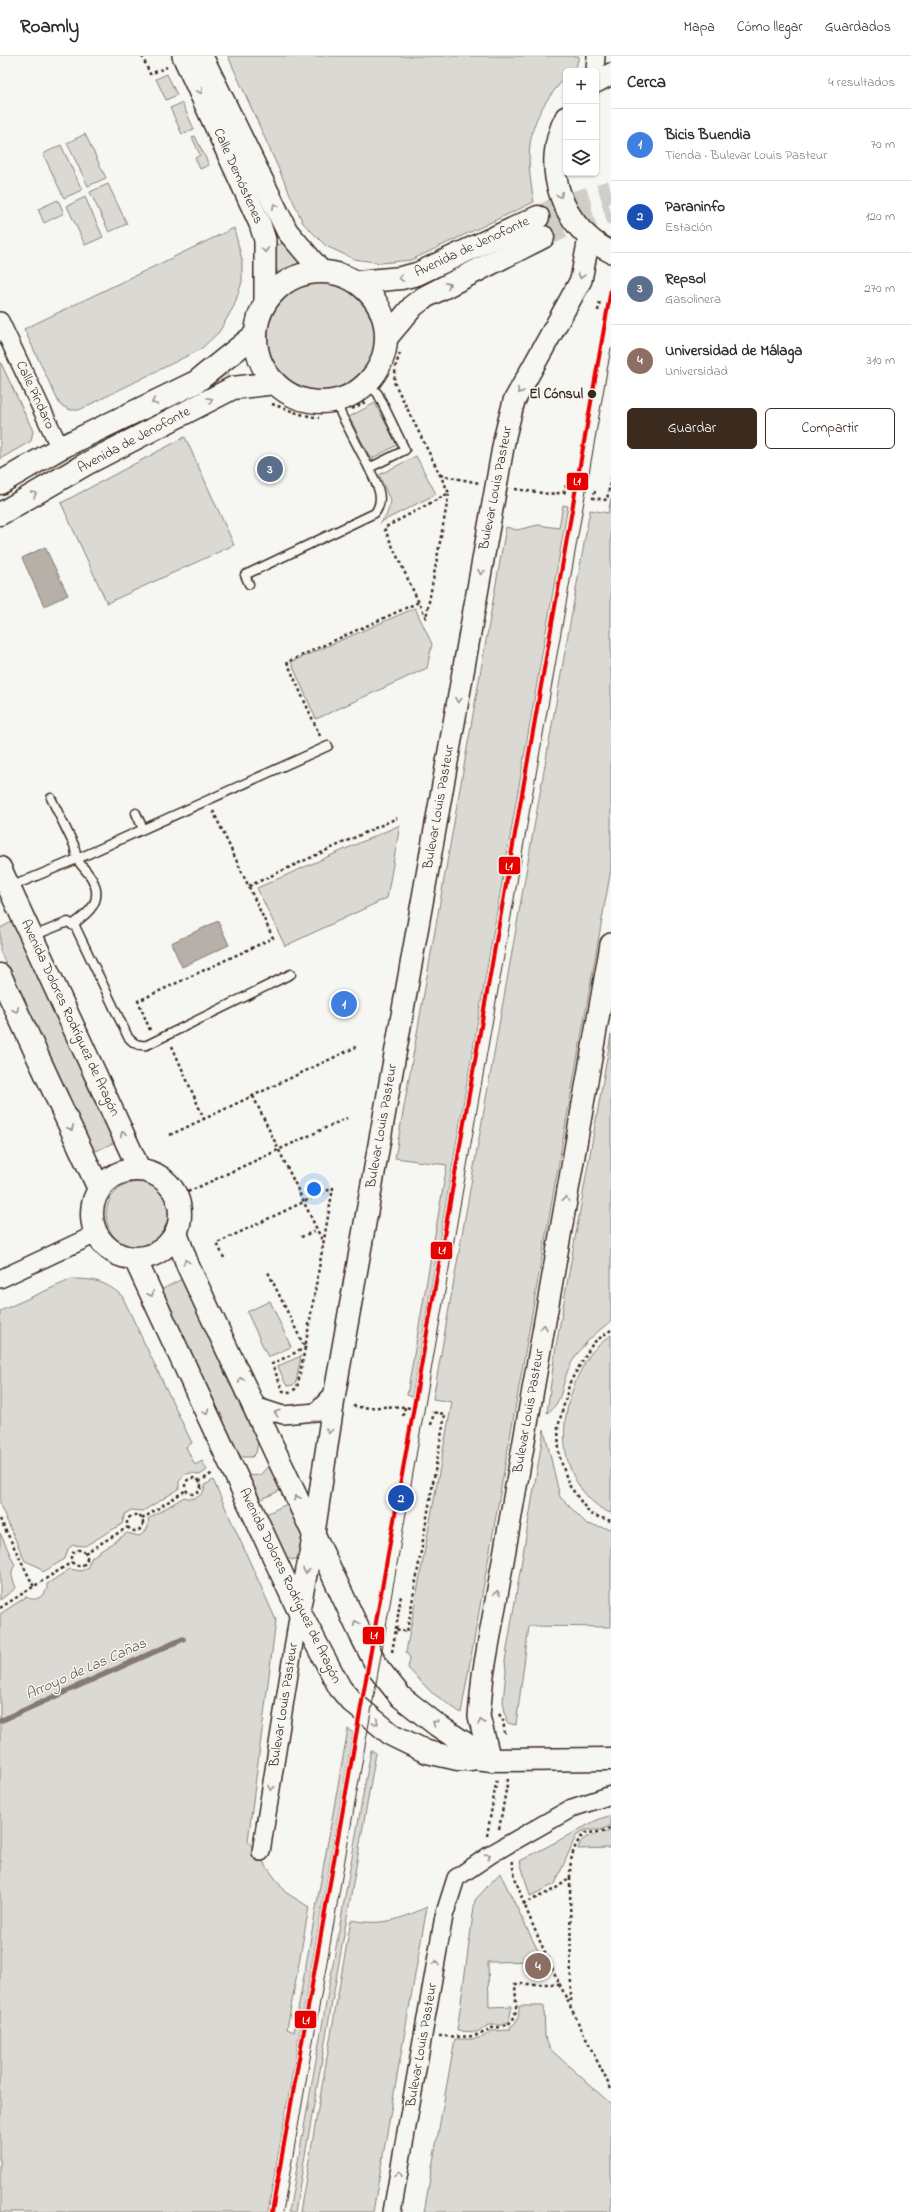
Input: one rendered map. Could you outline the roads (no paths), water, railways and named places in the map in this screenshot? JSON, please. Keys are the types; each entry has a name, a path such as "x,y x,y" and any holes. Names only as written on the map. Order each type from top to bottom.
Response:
{"main road":[{"name":"Avenida de Jenofonte","path":"358,282 417,274 541,227 425,297 414,305 387,337"},
{"path":"321,271 340,274 358,282 379,306 387,337 382,362 369,391 346,398 342,406 296,398 275,383 260,361 256,334 265,303 280,286 299,275 321,271"},
{"name":"Avenida de Jenofonte","path":"0,483 60,448 196,382 256,334"},
{"name":"Avenida de Jenofonte","path":"0,514 86,464 233,388 275,383"},
{"name":"Avenida Dolores Rodríguez de Aragón","path":"0,868 140,1169"},
{"path":"0,975 99,1189"},
{"path":"140,1169 154,1174 166,1182 177,1198 180,1214 176,1233 167,1247 150,1257 134,1259 118,1255 104,1245 96,1234 92,1214 93,1203 99,1189 104,1184 119,1173 140,1169"},
{"path":"176,1233 188,1266 252,1405 376,1663 401,1698 481,1759"},
{"name":"Avenida Dolores Rodríguez de Aragón","path":"134,1259 299,1611 340,1688 351,1701 392,1735 427,1752 458,1759 611,1759"}],"street":[{"path":"595,68 596,56"},
{"name":"Calle Demóstenes","path":"190,57 287,231 321,271"},
{"name":"Calle Demóstenes","path":"190,57 260,224 265,240 265,303"},
{"path":"599,80 611,74"},
{"path":"563,123 559,130 553,159 557,189 569,216 589,238 611,252"},
{"name":"Bulevar Louis Pasteur","path":"261,1852 299,1611 341,1399 505,436 514,401 581,280 589,238"},
{"name":"Calle Píndaro","path":"0,321 60,448"},
{"name":"Bulevar Louis Pasteur","path":"481,1759 479,1716 483,1675 611,944"},
{"path":"0,1279 96,1234"},
{"path":"252,1405 283,1415 316,1412 341,1399"},
{"name":"Bulevar Louis Pasteur","path":"392,2212 444,1916 456,1878 492,1853 572,1808 611,1795"}],"lane":[{"path":"369,391 378,394 405,450 370,468"},
{"path":"249,584 245,575 375,513 380,506 380,493 370,468 340,414 342,406"},
{"path":"9,887 77,859 328,746"},
{"path":"51,798 74,845 77,859 92,879 96,894 95,905 86,916 72,925"},
{"path":"136,813 143,829"},
{"path":"32,937 68,922 75,926 128,1037 133,1043 140,1046 155,1041 291,974"}],"waterway":[{"name":"Arroyo de Las Cañas","path":"0,1721 183,1639"}],"tunnel":[{"path":"538,217 559,207 611,191"},
{"path":"543,237 570,224 611,212"}],"tram line":[{"path":"283,2212 611,348"}],"place":[{"name":"El Cónsul","path":"592,394"},
{"name":"Repsol","path":"270,469"},
{"name":"Bicis Buendia","path":"344,1004"},
{"name":"Paraninfo","path":"401,1498"},
{"name":"Universidad de Málaga","path":"538,1966"}]}
